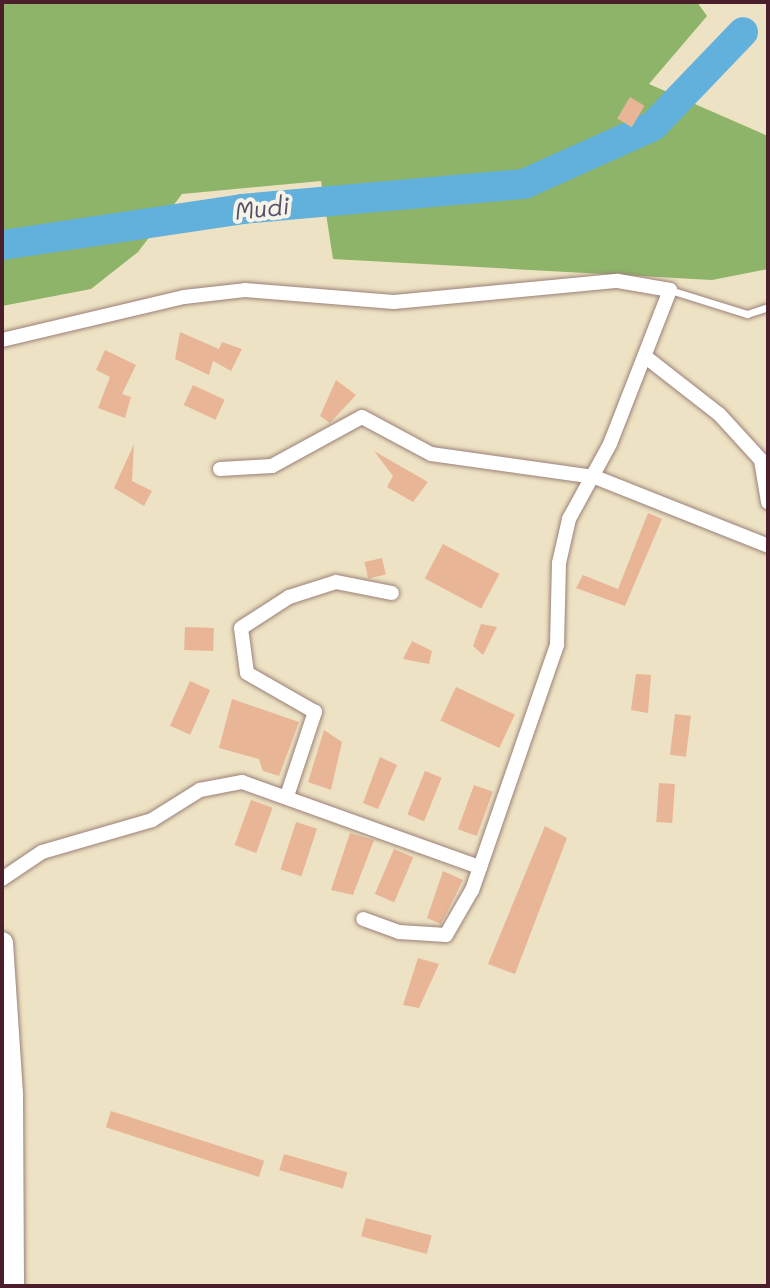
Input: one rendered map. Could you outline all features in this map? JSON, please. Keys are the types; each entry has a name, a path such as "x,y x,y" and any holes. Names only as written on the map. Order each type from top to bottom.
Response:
{"main road":[{"path":"2,943 12,1095 13,1286"}],"street":[{"path":"2,340 184,297 245,290 394,302 618,281 670,290 647,358 595,477 561,541 557,645 480,867 446,935 399,932 363,919"},
{"path":"647,358 719,414 761,460 768,502"},
{"path":"220,469 272,466 362,417 431,454 595,477 768,546"},
{"path":"287,796 315,712 247,673 241,628 325,585 365,583 392,593"},
{"path":"2,879 42,852 152,820 200,790 242,782 480,867"}],"lane":[{"path":"670,290 747,314 768,307"}],"green space":[{"path":"2,2 697,2 707,16 649,84 768,136 768,269 712,280 333,259 321,181 182,194 138,252 91,289 2,306"}],"building":[{"path":"630,97 645,106 632,127 617,118"},
{"path":"180,332 219,349 222,342 242,349 231,371 213,361 209,375 175,359"},
{"path":"105,350 136,365 122,394 131,397 125,418 98,408 110,377 96,370"},
{"path":"336,380 356,395 330,423 320,416"},
{"path":"193,385 225,400 215,420 184,405"},
{"path":"134,444 132,481 152,491 144,506 114,488"},
{"path":"374,451 428,482 413,502 387,487 393,476"},
{"path":"648,513 662,519 625,606 576,588 583,575 618,589"},
{"path":"443,544 500,574 481,608 425,578"},
{"path":"382,558 386,575 368,579 364,562"},
{"path":"481,624 497,627 483,655 473,646"},
{"path":"185,627 214,628 213,651 184,650"},
{"path":"412,641 432,651 429,664 403,659"},
{"path":"636,674 651,675 648,713 631,710"},
{"path":"190,681 210,690 190,735 170,726"},
{"path":"456,687 515,714 499,748 440,721"},
{"path":"232,699 299,722 279,776 263,771 259,759 219,748"},
{"path":"675,714 691,716 686,757 670,755"},
{"path":"324,730 342,742 331,790 308,782"},
{"path":"380,757 397,765 378,809 363,803"},
{"path":"425,771 442,778 424,821 407,815"},
{"path":"659,783 675,784 672,823 656,822"},
{"path":"474,785 493,792 477,836 458,829"},
{"path":"251,800 273,808 256,853 235,845"},
{"path":"296,822 317,829 301,876 281,870"},
{"path":"545,826 567,838 515,974 488,964"},
{"path":"350,833 374,840 353,895 331,890"},
{"path":"394,849 413,857 394,902 375,894"},
{"path":"443,871 463,880 441,924 427,918"},
{"path":"418,958 439,964 419,1008 403,1005"},
{"path":"111,1111 264,1161 259,1177 106,1127"},
{"path":"284,1154 347,1172 343,1189 279,1170"},
{"path":"366,1218 432,1236 427,1254 361,1236"}],"waterway":[{"name":"Mudi","path":"2,245 242,209 524,184 653,126 743,32"}]}
